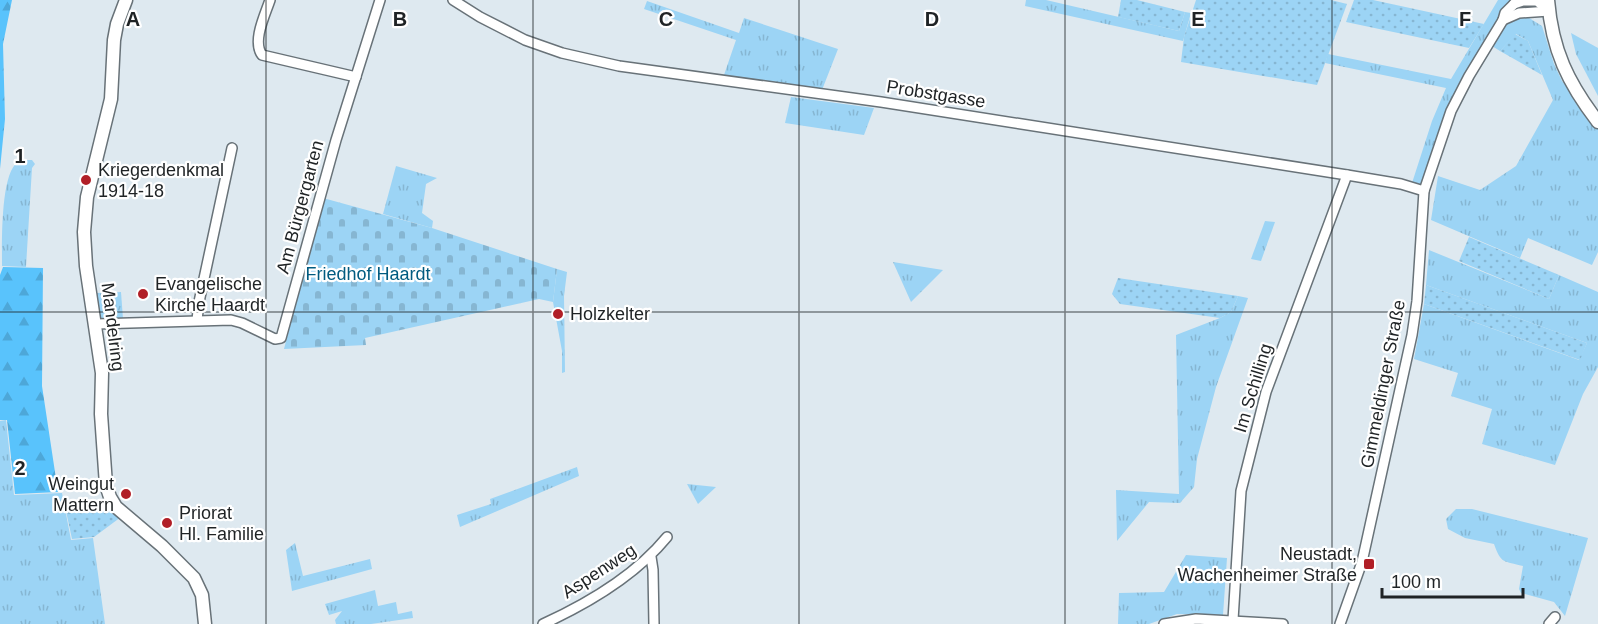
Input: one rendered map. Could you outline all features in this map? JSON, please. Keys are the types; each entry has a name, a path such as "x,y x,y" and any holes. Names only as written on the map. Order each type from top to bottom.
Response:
{"street":[{"name":"Mandelring","path":"126,0 117,24 111,99 85,213 85,250 102,373 101,414 108,491 116,507 162,546 194,578 202,595 206,624"},
{"path":"270,0 257,42 261,55 356,76"},
{"name":"Am Bürgergarten","path":"96,324 231,320 275,339 283,336 318,203 380,0"},
{"name":"Probstgasse","path":"453,0 525,40 562,53 619,66 881,102 1347,175 1401,184 1424,191"},
{"name":"Gimmeldinger Straße","path":"1340,624 1362,562 1412,336 1417,301 1424,191 1452,111 1468,76 1505,14 1516,2 1537,1 1549,6"},
{"path":"1503,20 1519,13 1549,6 1553,38 1562,66 1598,122"},
{"path":"197,320 232,148"},
{"name":"Im Schilling","path":"1233,620 1242,491 1266,392 1347,175"},
{"name":"Aspenweg","path":"543,624 606,590 651,557 667,537"},
{"name":"Aspenweg","path":"651,557 654,624"},
{"name":"Aspenweg","path":"565,613 566,624"},
{"path":"1164,624 1196,619 1283,624"}],"green space":[{"path":"0,0 12,0 3,44 5,119 0,169"},
{"path":"1026,0 1046,0 1179,31 1185,12 1191,13 1183,41 1025,6"},
{"path":"1121,0 1137,0 1185,12 1179,31 1118,17"},
{"path":"1196,0 1331,0 1347,4 1317,85 1181,62 1184,37"},
{"path":"1354,0 1373,0 1484,24 1469,48 1346,22"},
{"path":"1498,0 1513,0 1498,18 1485,42 1422,186 1412,183 1432,121 1446,88 1325,63 1328,54 1451,79"},
{"path":"647,1 739,33 744,18 838,49 822,90 724,75 736,40 644,9"},
{"path":"1526,16 1542,26 1562,81 1598,127 1598,252 1592,265 1528,238 1520,258 1431,220 1438,176 1480,190 1516,166 1553,100 1528,41 1516,34 1500,51 1492,46 1509,23"},
{"path":"1571,33 1598,48 1598,96 1576,54"},
{"path":"1515,34 1528,41 1542,75 1500,51"},
{"path":"791,97 874,108 864,135 785,123"},
{"path":"32,160 35,164 32,168 26,267 2,266 3,211 8,180 12,169 18,162"},
{"path":"396,166 437,178 426,184 422,213 433,221 432,228 383,214"},
{"name":"Friedhof Haardt","path":"323,198 432,228 557,269 553,302 539,299 365,338 366,345 284,349"},
{"path":"1265,221 1275,222 1261,261 1251,259"},
{"path":"1469,237 1559,275 1549,299 1459,261"},
{"path":"1429,250 1549,299 1559,275 1598,292 1598,367 1583,394 1555,465 1482,444 1492,409 1451,396 1458,373 1414,359 1424,304 1579,360 1587,343 1426,285"},
{"path":"893,262 943,270 911,302"},
{"path":"3,267 43,268 42,386 58,492 15,494 7,420 0,420 0,275"},
{"path":"557,269 567,272 564,296 565,372 562,373 562,351 553,302"},
{"path":"1118,278 1238,296 1231,312 1220,318 1120,304 1112,294"},
{"path":"1426,285 1587,343 1580,360 1424,304"},
{"path":"121,292 123,319 100,320 97,293"},
{"path":"1238,296 1248,298 1216,387 1197,459 1194,487 1180,503 1149,502 1117,541 1116,490 1179,494 1176,335 1231,312"},
{"path":"6,420 14,495 62,493 71,540 93,538 105,624 0,624 0,421"},
{"path":"577,467 579,476 460,527 457,515 491,504 490,499"},
{"path":"687,484 716,487 698,504"},
{"path":"108,506 121,517 94,537 72,539 66,511"},
{"path":"1456,509 1472,509 1588,538 1565,616 1554,602 1521,593 1519,589 1523,566 1504,561 1494,544 1465,538 1448,529 1446,519"},
{"path":"295,543 303,576 370,559 372,569 292,591 286,550"},
{"path":"1186,555 1227,558 1223,615 1177,614 1149,624 1118,624 1119,593 1164,592"},
{"path":"375,590 378,606 396,602 398,614 412,611 413,618 371,624 336,624 335,620 342,611 329,615 325,604"}],"place":[{"name":"Kriegerdenkmal 1914-18","path":"86,180"},
{"name":"Evangelische Kirche Haardt","path":"143,294"},
{"name":"Holzkelter","path":"558,314"},
{"name":"Weingut Mattern","path":"126,494"},
{"name":"Priorat Hl. Familie","path":"167,523"},
{"name":"Neustadt, Wachenheimer Straße","path":"1369,564"}]}
